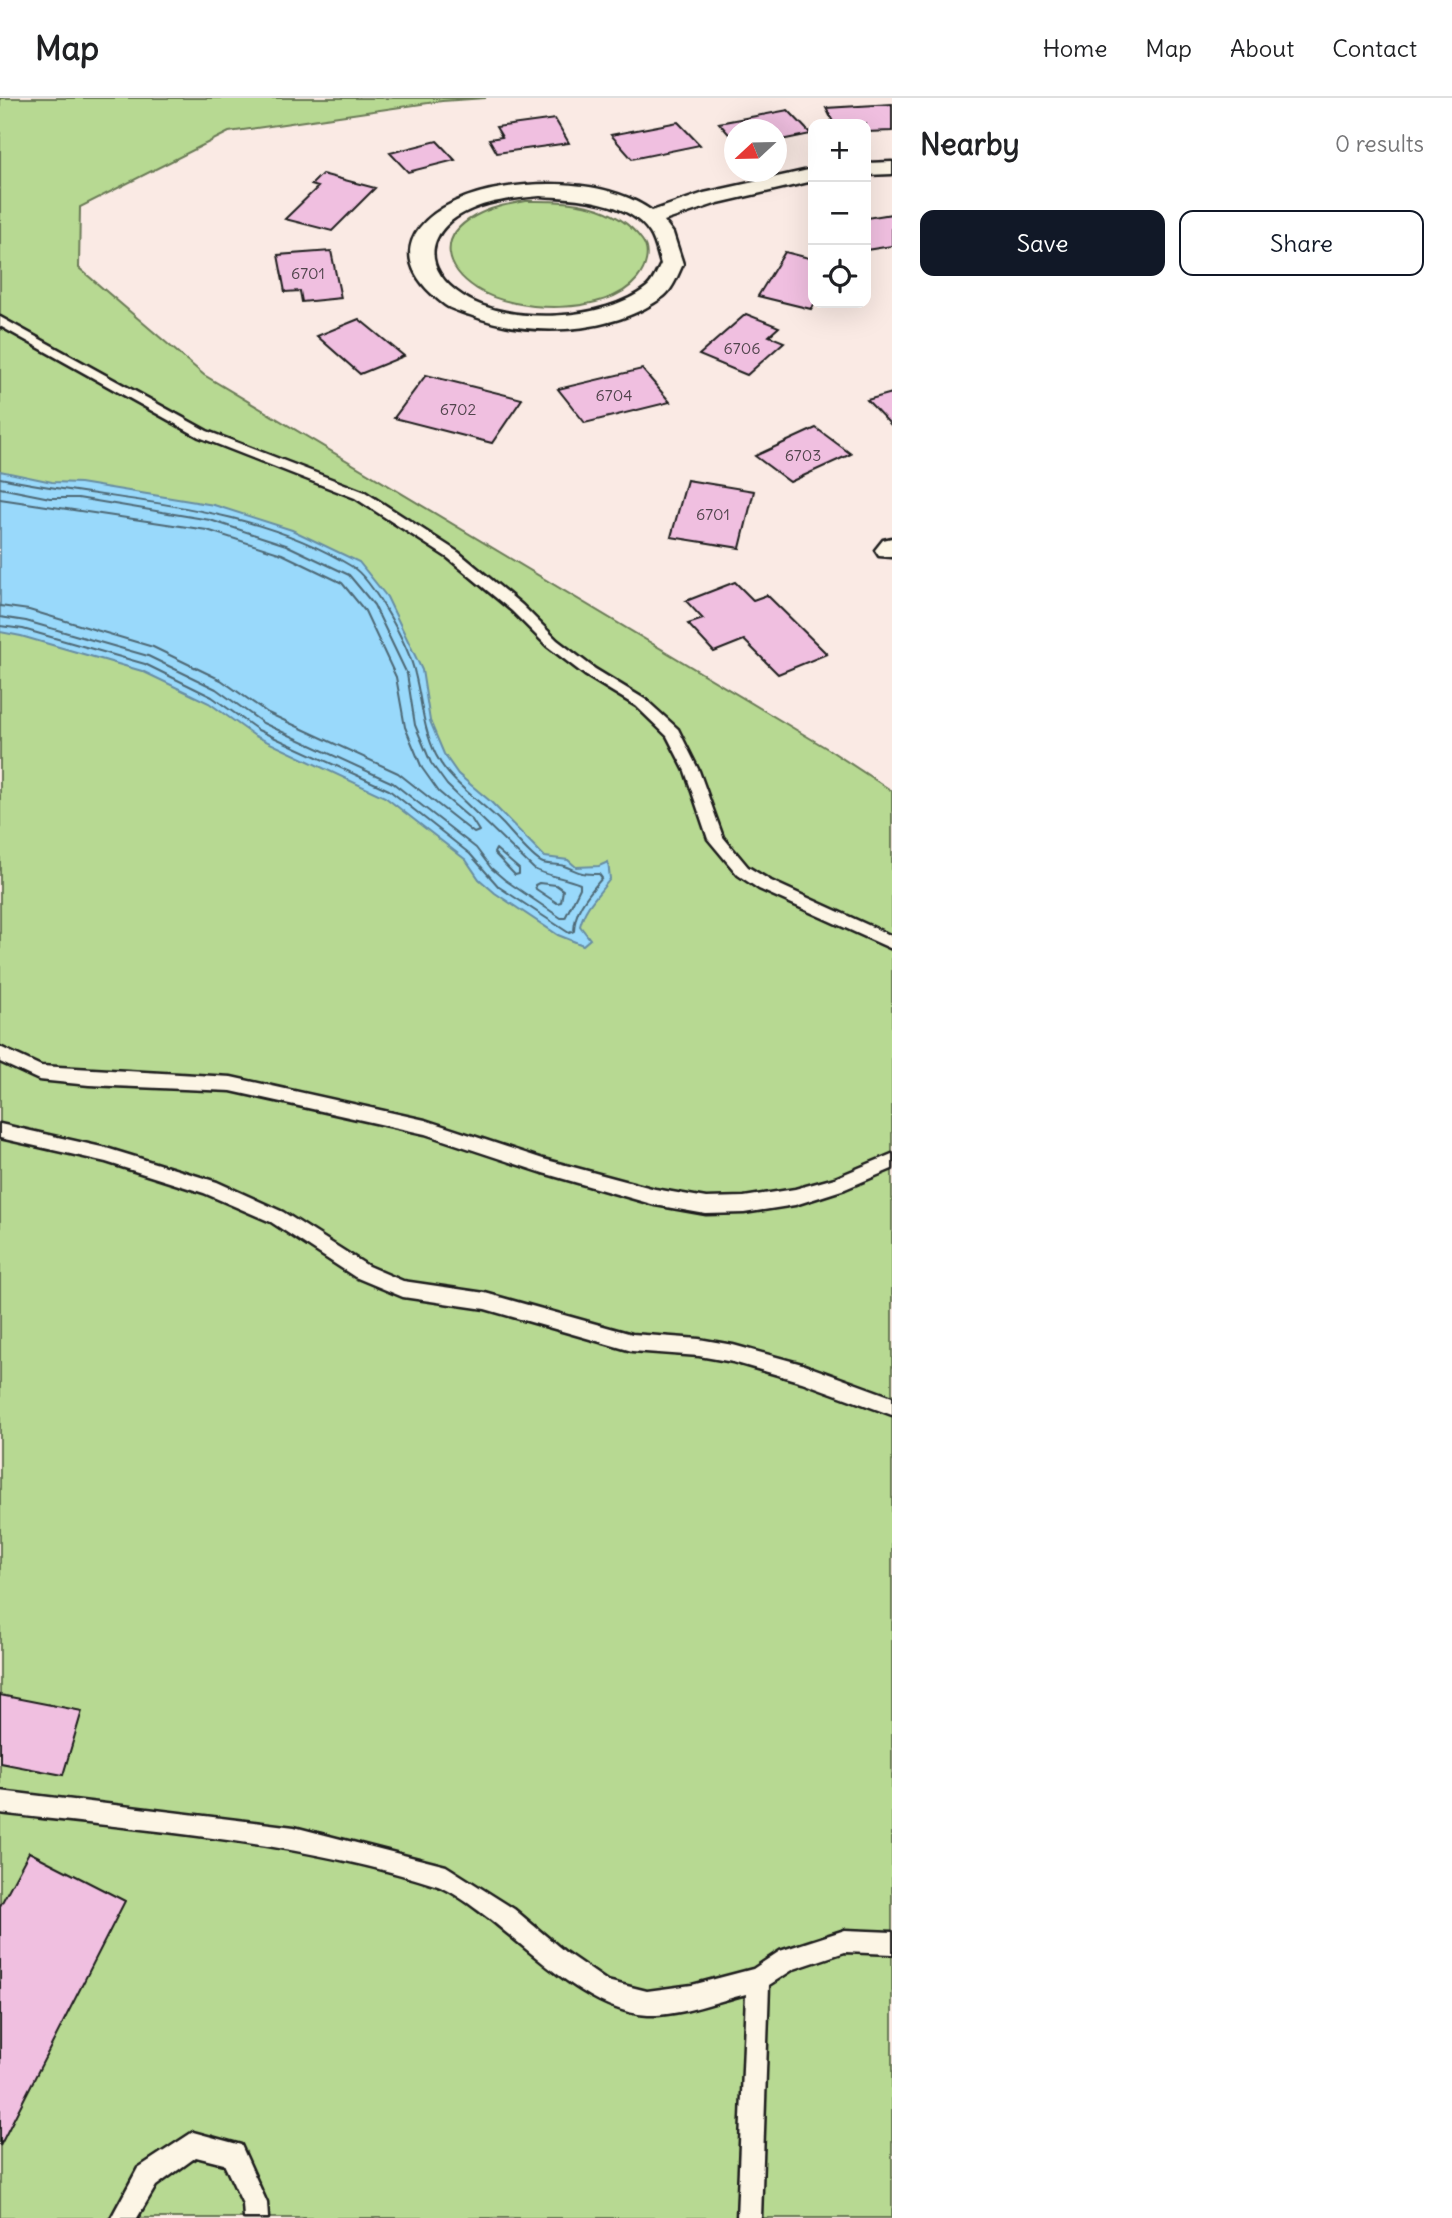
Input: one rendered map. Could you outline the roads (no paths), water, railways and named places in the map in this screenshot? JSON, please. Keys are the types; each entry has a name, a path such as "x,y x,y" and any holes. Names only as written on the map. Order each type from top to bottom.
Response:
{"street":[{"path":"871,169 892,168"},
{"path":"649,219 662,232 669,246 672,259 669,273 659,288 646,300 620,313 597,319 541,324 495,318 445,296 432,283 421,258 422,245 439,220 469,203 512,192 540,190 591,195 629,207 649,219 712,198 808,176"}],"lane":[{"path":"0,321 203,434 359,495 453,555 517,608 552,643 590,672 641,703 673,733 692,771 716,839 743,871 765,885 892,943"},
{"path":"0,1054 39,1073 89,1078 231,1084 425,1127 543,1166 655,1198 706,1206 744,1205 795,1197 839,1184 892,1161"},
{"path":"0,1131 102,1153 187,1179 236,1198 278,1218 330,1249 363,1274 391,1286 438,1296 496,1303 623,1341 709,1349 769,1363 892,1406"},
{"path":"0,1802 294,1838 446,1877 506,1917 557,1959 602,1991 647,2003 692,1997 758,1979 788,1959 845,1941 892,1943"},
{"path":"749,2218 758,1979"},
{"path":"123,2218 147,2177 193,2144 232,2154 255,2203 256,2218"}],"water":[{"path":"0,471 52,482 80,483 214,505 292,530 359,562 387,597 422,670 430,721 444,754 458,774 490,801 545,857 568,860 576,867 599,866 608,862 610,879 589,907 580,926 590,939 583,945 558,935 495,893 479,879 466,860 385,797 255,736 209,703 142,671 0,632"}]}
